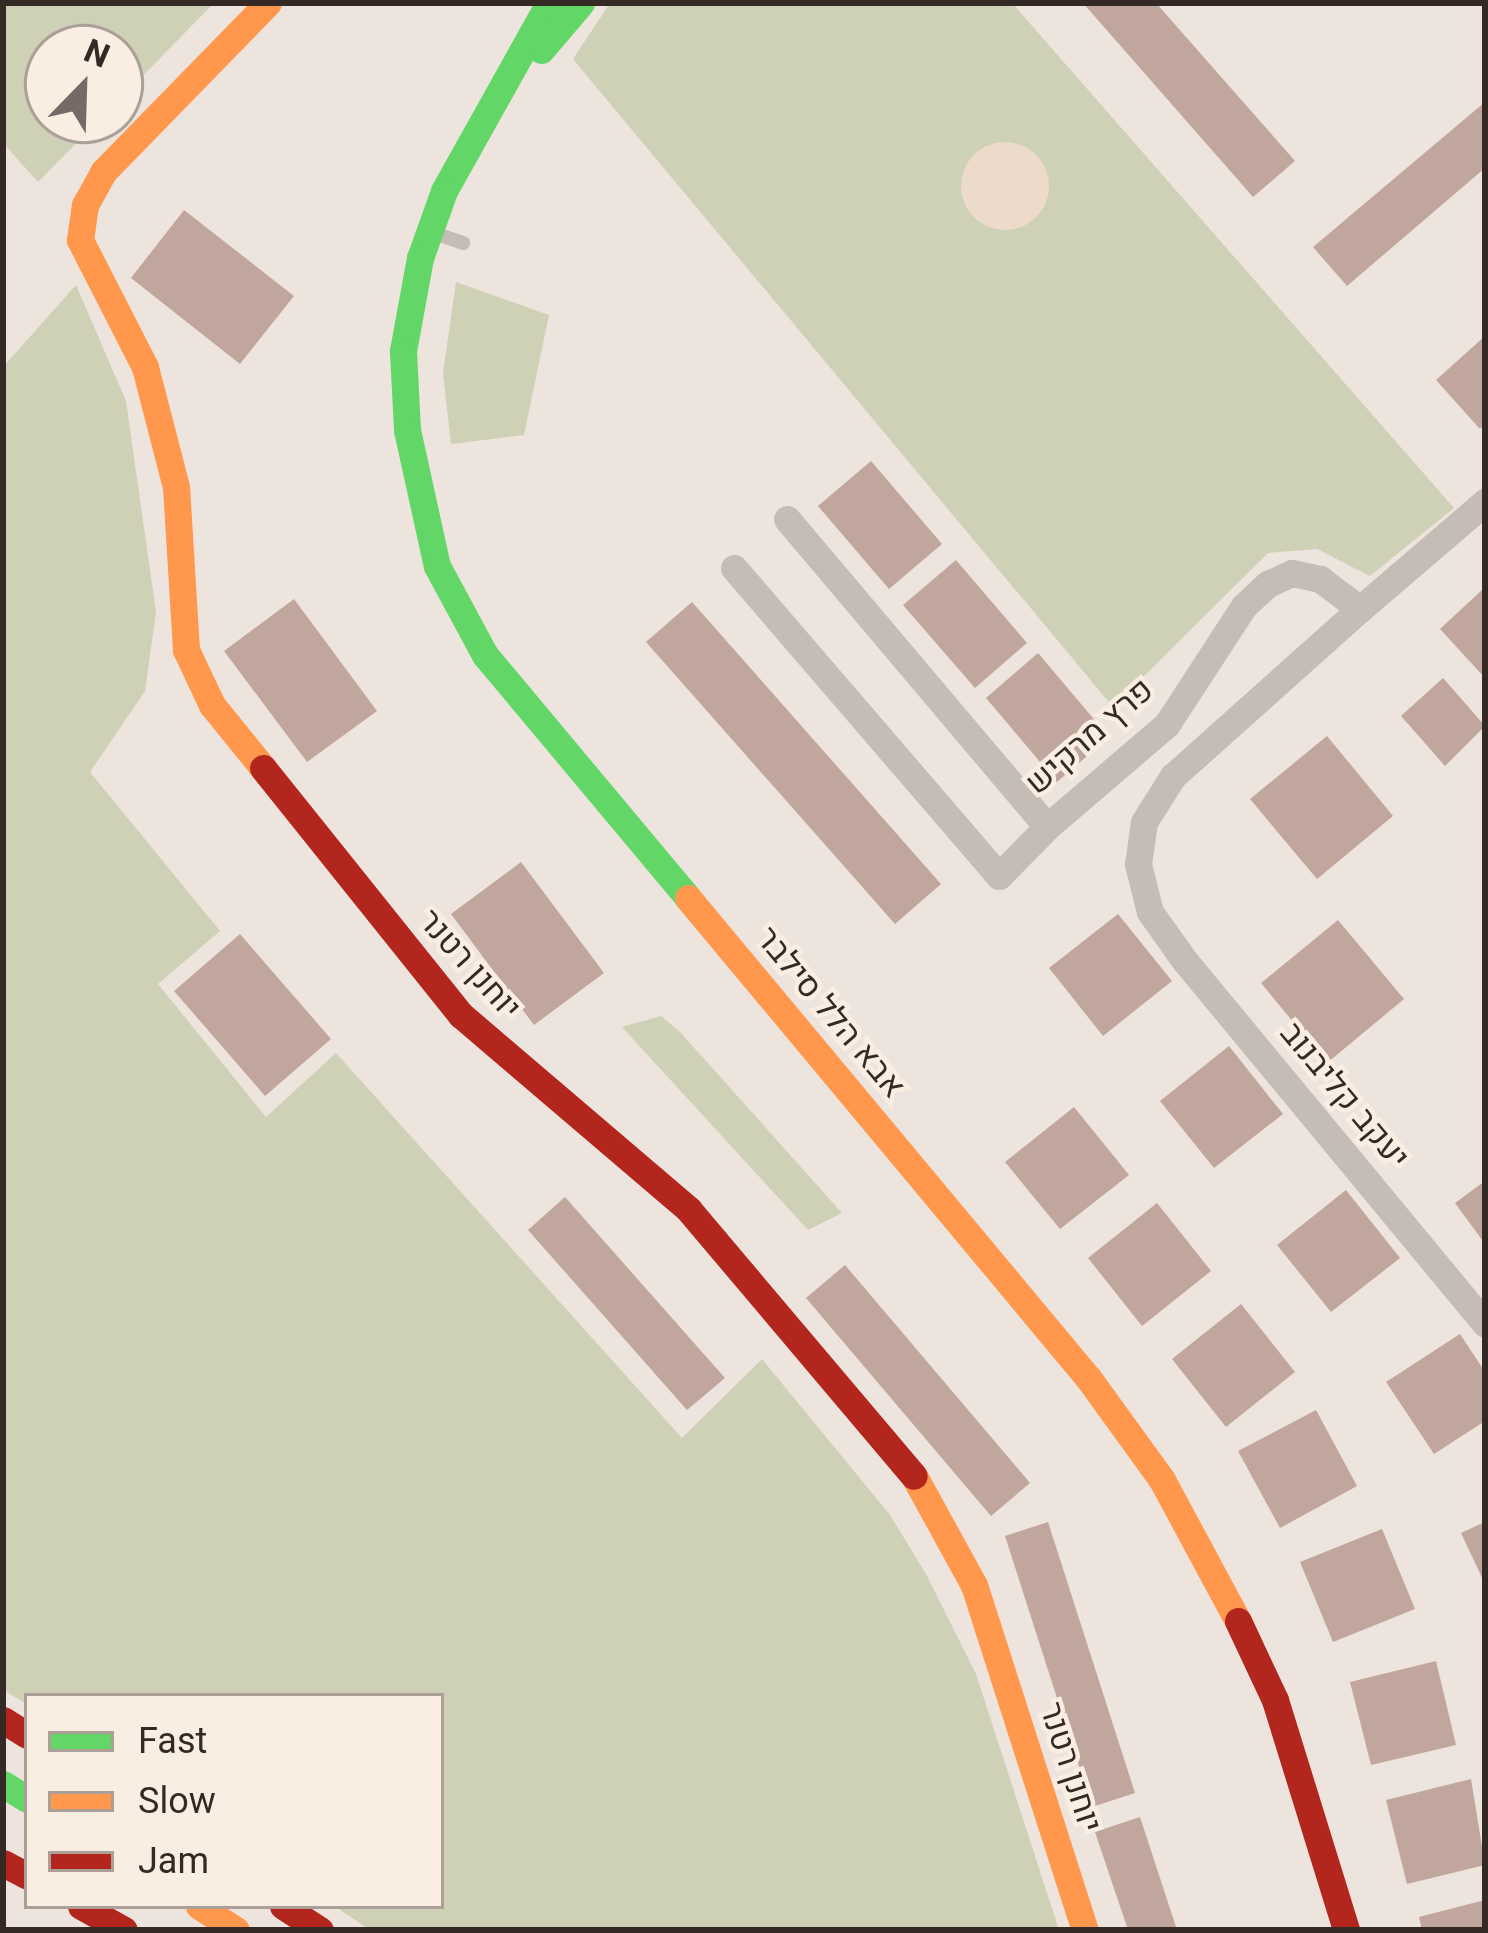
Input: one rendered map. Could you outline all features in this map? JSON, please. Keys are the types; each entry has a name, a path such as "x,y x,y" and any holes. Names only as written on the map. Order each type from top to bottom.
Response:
{"main road":[{"name":"יוחנן רטנר","path":"268,3 104,172 85,205 80,240 145,367 176,488 186,650 212,705 461,1015 689,1210 918,1481 974,1585 1085,1930"},
{"name":"אבא הלל סילבר","path":"549,3 479,122 429,231 403,351 407,430 425,534 452,603 485,655 1137,1444 1209,1559 1275,1700 1346,1930"},
{"name":"אבא הלל סילבר","path":"479,122 581,3"},
{"path":"86,1909 122,1929"},
{"path":"204,1909 236,1930"},
{"path":"288,1909 320,1930"}],"street":[{"path":"1360,609 1485,503"},
{"name":"פרץ מרקיש","path":"787,519 1047,827 1167,724 1244,606 1268,584 1292,573 1320,579 1360,609"},
{"path":"734,568 999,876 1047,827"},
{"name":"יעקב קליבנוב","path":"1360,609 1173,776 1144,822 1138,864 1150,912 1485,1324"}],"lane":[{"path":"429,231 463,243"}],"green space":[{"path":"3,3 214,3 144,74 144,24 24,24 24,144 75,144 38,182 3,143"},
{"path":"610,3 1012,3 1454,508 1370,576 1317,549 1268,553 1113,707 573,59"},
{"path":"456,282 549,315 524,435 451,444 443,373"},
{"path":"76,285 126,401 156,612 145,691 90,772 220,931 158,984 266,1117 336,1053 682,1438 762,1359 890,1515 926,1574 976,1674 1059,1930 370,1930 338,1909 444,1909 444,1693 24,1693 24,1702 3,1690 3,367"},
{"path":"661,1016 842,1213 808,1230 622,1027"}],"shaded area":[{"path":"1005,142 1022,145 1036,155 1046,169 1046,203 1036,217 1022,227 1005,230 988,227 974,217 964,203 961,186 964,169 974,155 988,145"}],"building":[{"path":"1083,3 1156,3 1295,161 1253,197"},
{"path":"1485,102 1485,168 1347,286 1313,247"},
{"path":"184,210 294,296 240,364 131,278"},
{"path":"1485,336 1485,424 1480,429 1436,380"},
{"path":"871,461 942,544 889,589 818,506"},
{"path":"956,560 1027,643 975,688 903,605"},
{"path":"1482,590 1485,593 1485,678 1440,629"},
{"path":"294,599 377,711 307,762 224,651"},
{"path":"692,602 941,884 895,924 646,642"},
{"path":"1038,653 1109,737 1057,782 986,698"},
{"path":"1443,678 1485,726 1445,766 1401,716"},
{"path":"1327,736 1393,816 1317,879 1250,799"},
{"path":"521,862 604,973 534,1025 451,914"},
{"path":"1118,914 1172,981 1103,1036 1049,968"},
{"path":"1338,920 1404,999 1327,1063 1261,983"},
{"path":"240,934 331,1039 265,1096 174,991"},
{"path":"1229,1046 1283,1114 1214,1168 1160,1101"},
{"path":"1074,1107 1129,1175 1060,1229 1005,1162"},
{"path":"1485,1181 1485,1244 1455,1203"},
{"path":"1346,1190 1400,1258 1331,1312 1277,1245"},
{"path":"565,1197 725,1378 687,1410 528,1230"},
{"path":"1157,1203 1211,1271 1142,1326 1088,1258"},
{"path":"845,1265 1030,1483 991,1516 806,1298"},
{"path":"1241,1304 1295,1372 1226,1427 1172,1359"},
{"path":"1460,1334 1485,1372 1485,1421 1434,1454 1386,1382"},
{"path":"1316,1410 1357,1486 1280,1528 1238,1451"},
{"path":"1048,1522 1135,1793 1092,1807 1005,1536"},
{"path":"1485,1522 1485,1584 1461,1533"},
{"path":"1382,1529 1415,1609 1333,1642 1300,1562"},
{"path":"1436,1661 1456,1745 1371,1765 1350,1682"},
{"path":"1471,1779 1485,1865 1407,1884 1386,1800"},
{"path":"1140,1817 1177,1930 1128,1930 1095,1832"},
{"path":"1485,1900 1485,1930 1422,1930 1419,1917"}],"traffic: fast":[{"path":"549,3 444,191 420,258 403,351 407,430 437,566 485,655 688,898"},
{"path":"541,50 581,3"},
{"path":"3,1784 24,1797"}],"traffic: slow":[{"path":"263,768 212,705 186,650 176,487 145,367 80,240 85,205 103,172 268,3"},
{"path":"688,898 1089,1379 1162,1480 1238,1621"},
{"path":"914,1476 974,1585 1085,1930"},
{"path":"204,1909 236,1930"}],"traffic: jam":[{"path":"263,768 461,1015 689,1210 914,1476"},
{"path":"1238,1621 1275,1700 1346,1930"},
{"path":"3,1720 24,1733"},
{"path":"3,1863 24,1874"},
{"path":"86,1909 124,1930"},
{"path":"288,1909 320,1930"}]}
